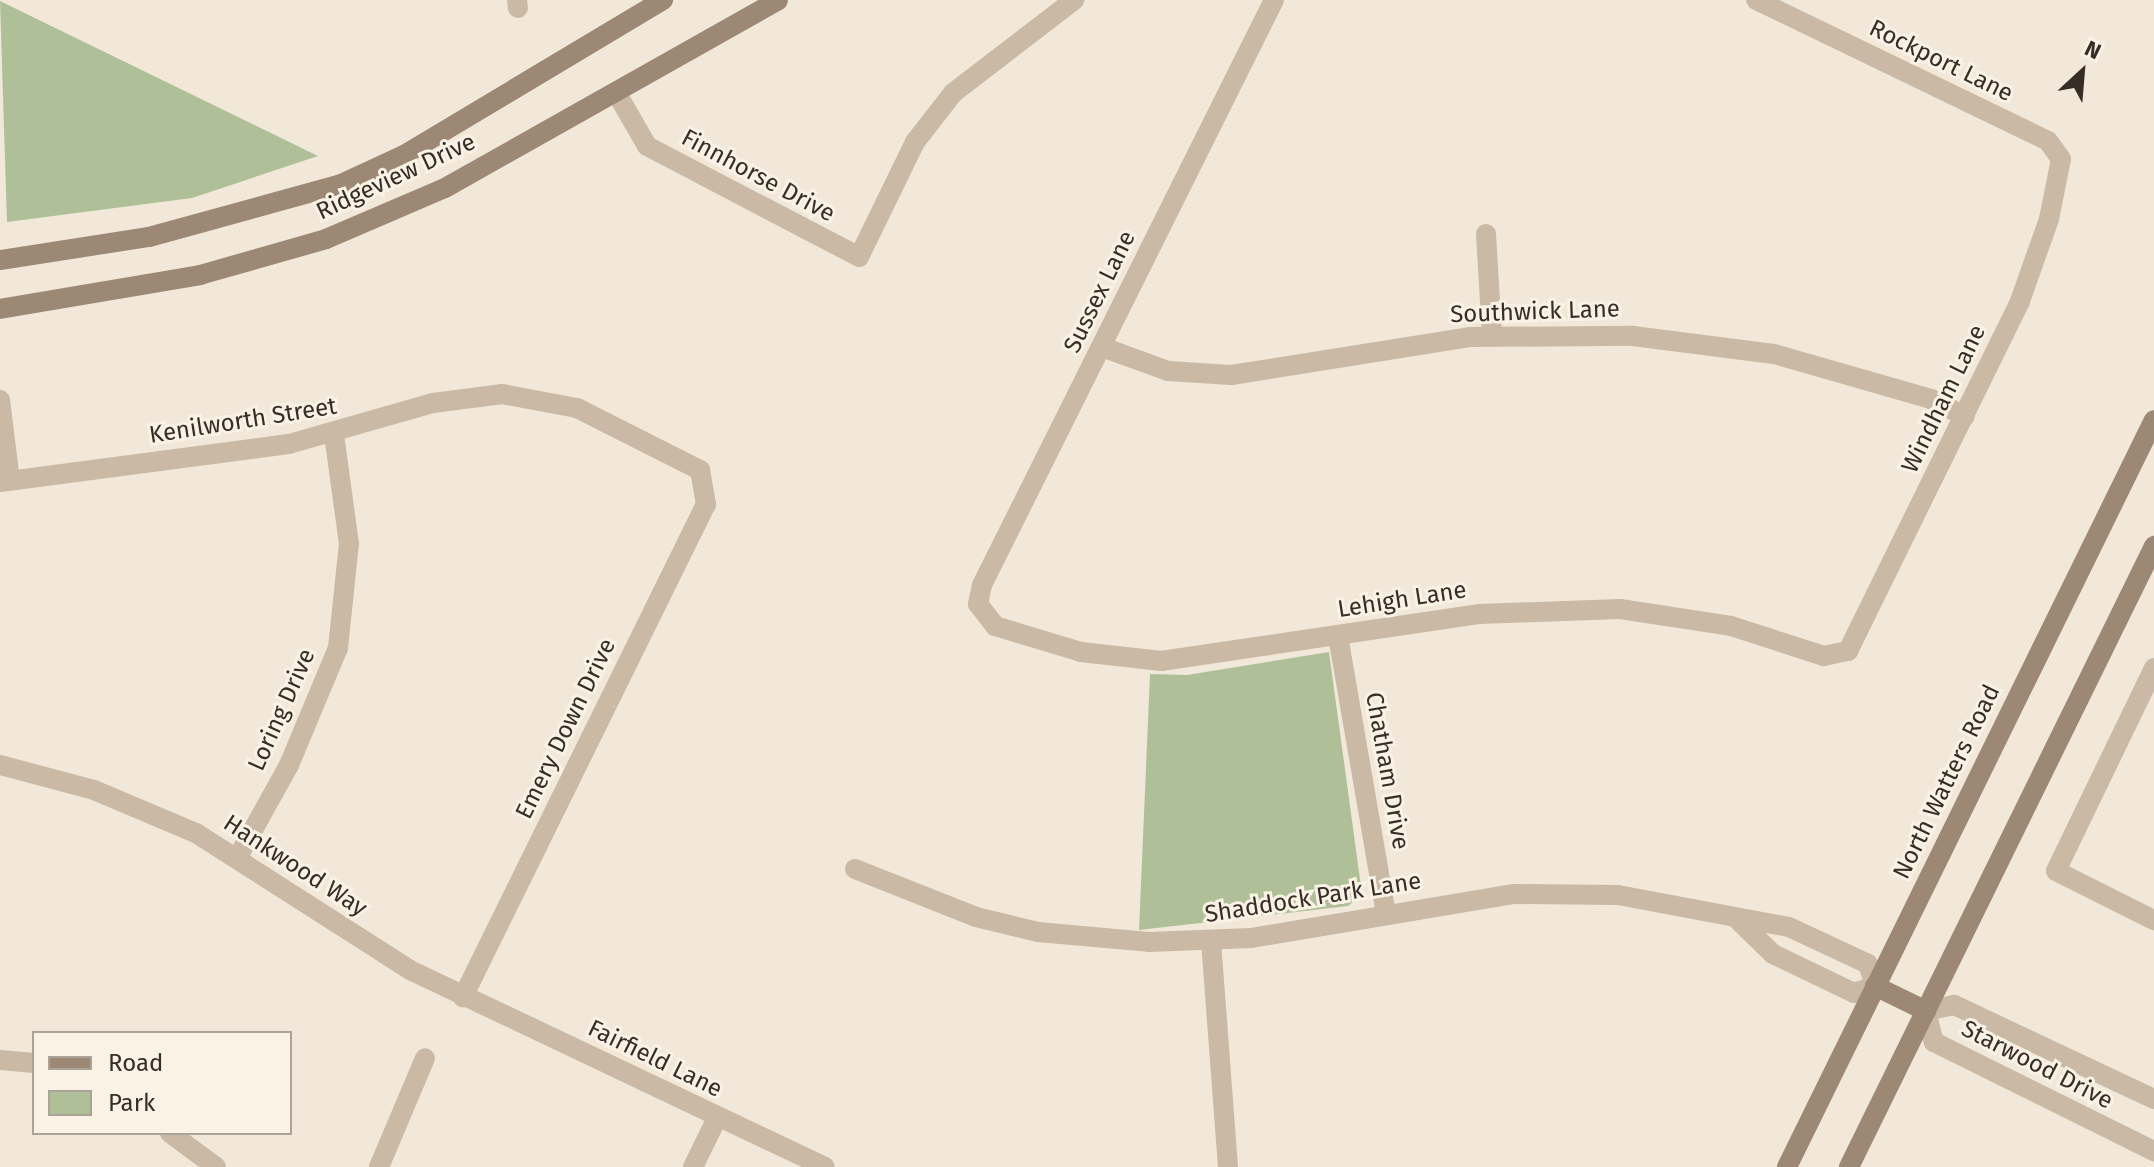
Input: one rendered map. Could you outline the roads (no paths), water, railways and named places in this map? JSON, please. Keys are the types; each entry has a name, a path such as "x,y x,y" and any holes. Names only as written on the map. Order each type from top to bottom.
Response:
{"main road":[{"name":"Ridgeview Drive","path":"0,260 149,237 341,184 404,155 663,0"},
{"name":"Ridgeview Drive","path":"0,309 200,275 326,239 445,188 778,0"},
{"name":"North Watters Road","path":"1787,1167 2154,420"},
{"path":"1849,1167 2154,546"},
{"path":"1875,986 1926,1011"}],"street":[{"name":"Finnhorse Drive","path":"616,92 647,146 859,257 915,142 953,93 1074,0"},
{"name":"Sussex Lane","path":"980,609 982,585 1274,0"},
{"name":"Rockport Lane","path":"1756,0 2057,151"},
{"name":"Windham Lane","path":"1840,656 1853,645 1965,416 2039,252 2062,170 2057,151"},
{"path":"1486,234 1492,335"},
{"name":"Southwick Lane","path":"1102,347 1168,371 1231,375 1492,335 1568,333 1714,344 1843,372 1965,416"},
{"name":"Kenilworth Street","path":"5,481 334,435 450,399 528,396 577,408 692,464 706,481"},
{"path":"0,400 5,481"},
{"name":"Loring Drive","path":"239,855 289,765 338,648 349,544 334,435"},
{"name":"Emery Down Drive","path":"463,997 706,504 706,481"},
{"name":"Lehigh Lane","path":"980,609 995,626 1125,659 1196,659 1520,610 1620,609 1731,626 1840,656"},
{"name":"Chatham Drive","path":"1338,636 1386,914"},
{"path":"2154,668 2056,871 2154,920"},
{"name":"Hankwood Way","path":"0,765 94,790 239,855 377,952 463,997"},
{"name":"Shaddock Park Lane","path":"855,869 926,900 1038,932 1211,941 1514,894 1590,892 1739,921 1789,927 1868,964 1875,986"},
{"path":"1739,921 1773,954 1854,993 1875,986"},
{"path":"1211,941 1228,1167"},
{"name":"Fairfield Lane","path":"463,997 825,1167"},
{"name":"Starwood Drive","path":"2154,1099 1954,1005 1926,1011 1934,1042 2154,1151"},
{"path":"379,1167 425,1058"},
{"path":"0,1060 32,1063"},
{"path":"693,1167 717,1118"},
{"path":"173,1135 216,1167"}]}
